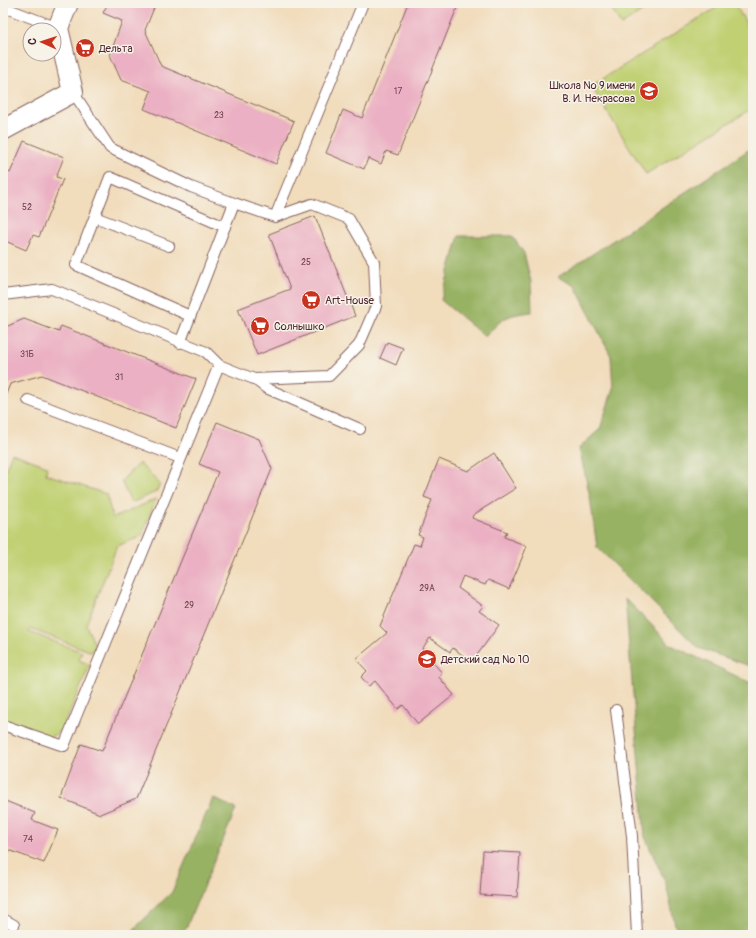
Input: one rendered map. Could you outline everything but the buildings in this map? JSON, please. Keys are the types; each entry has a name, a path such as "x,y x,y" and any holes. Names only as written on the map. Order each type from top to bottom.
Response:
{"street":[{"path":"60,22 68,3"},
{"path":"3,130 73,92 62,45"}],"lane":[{"path":"275,217 363,3"},
{"path":"3,7 42,22"},
{"path":"73,92 110,148 191,188 275,217 312,204 349,219 374,262 376,306 359,345 329,376 254,380"},
{"path":"190,316 76,265 110,177 225,227"},
{"path":"180,343 234,203"},
{"path":"95,217 169,246"},
{"path":"3,295 52,289 180,343 206,352 219,365 254,380 266,388 360,429"},
{"path":"3,725 64,746 219,365"},
{"path":"28,400 180,458"},
{"path":"616,710 632,836 637,935"},
{"path":"3,919 14,925"}],"green space":[{"path":"608,3 656,3 621,25"},
{"path":"724,3 734,3 753,34 753,108 646,174 591,86"},
{"path":"753,147 753,667 698,648 597,547 590,497 579,448 600,429 613,389 611,356 575,286 558,277"},
{"path":"459,236 512,236 524,253 531,282 532,312 516,314 506,318 496,325 485,337 441,300"},
{"path":"12,453 47,466 46,474 106,494 113,518 156,499 142,536 117,546 86,625 96,647 92,652 30,629 29,632 82,652 79,660 90,665 62,730 49,738 3,721 3,475"},
{"path":"139,463 160,484 156,492 131,503 121,481"},
{"path":"625,598 671,645 753,684 753,935 674,935 676,929 666,884 645,837"},
{"path":"213,798 236,809 183,935 128,935 172,892"}],"place":[{"name":"Дельта","path":"85,48"},
{"name":"Школа № 9 имени В. И. Некрасова","path":"649,91"},
{"name":"Art-House","path":"311,300"},
{"name":"Солнышко","path":"260,326"},
{"name":"Детский сад № 10","path":"427,659"}]}
